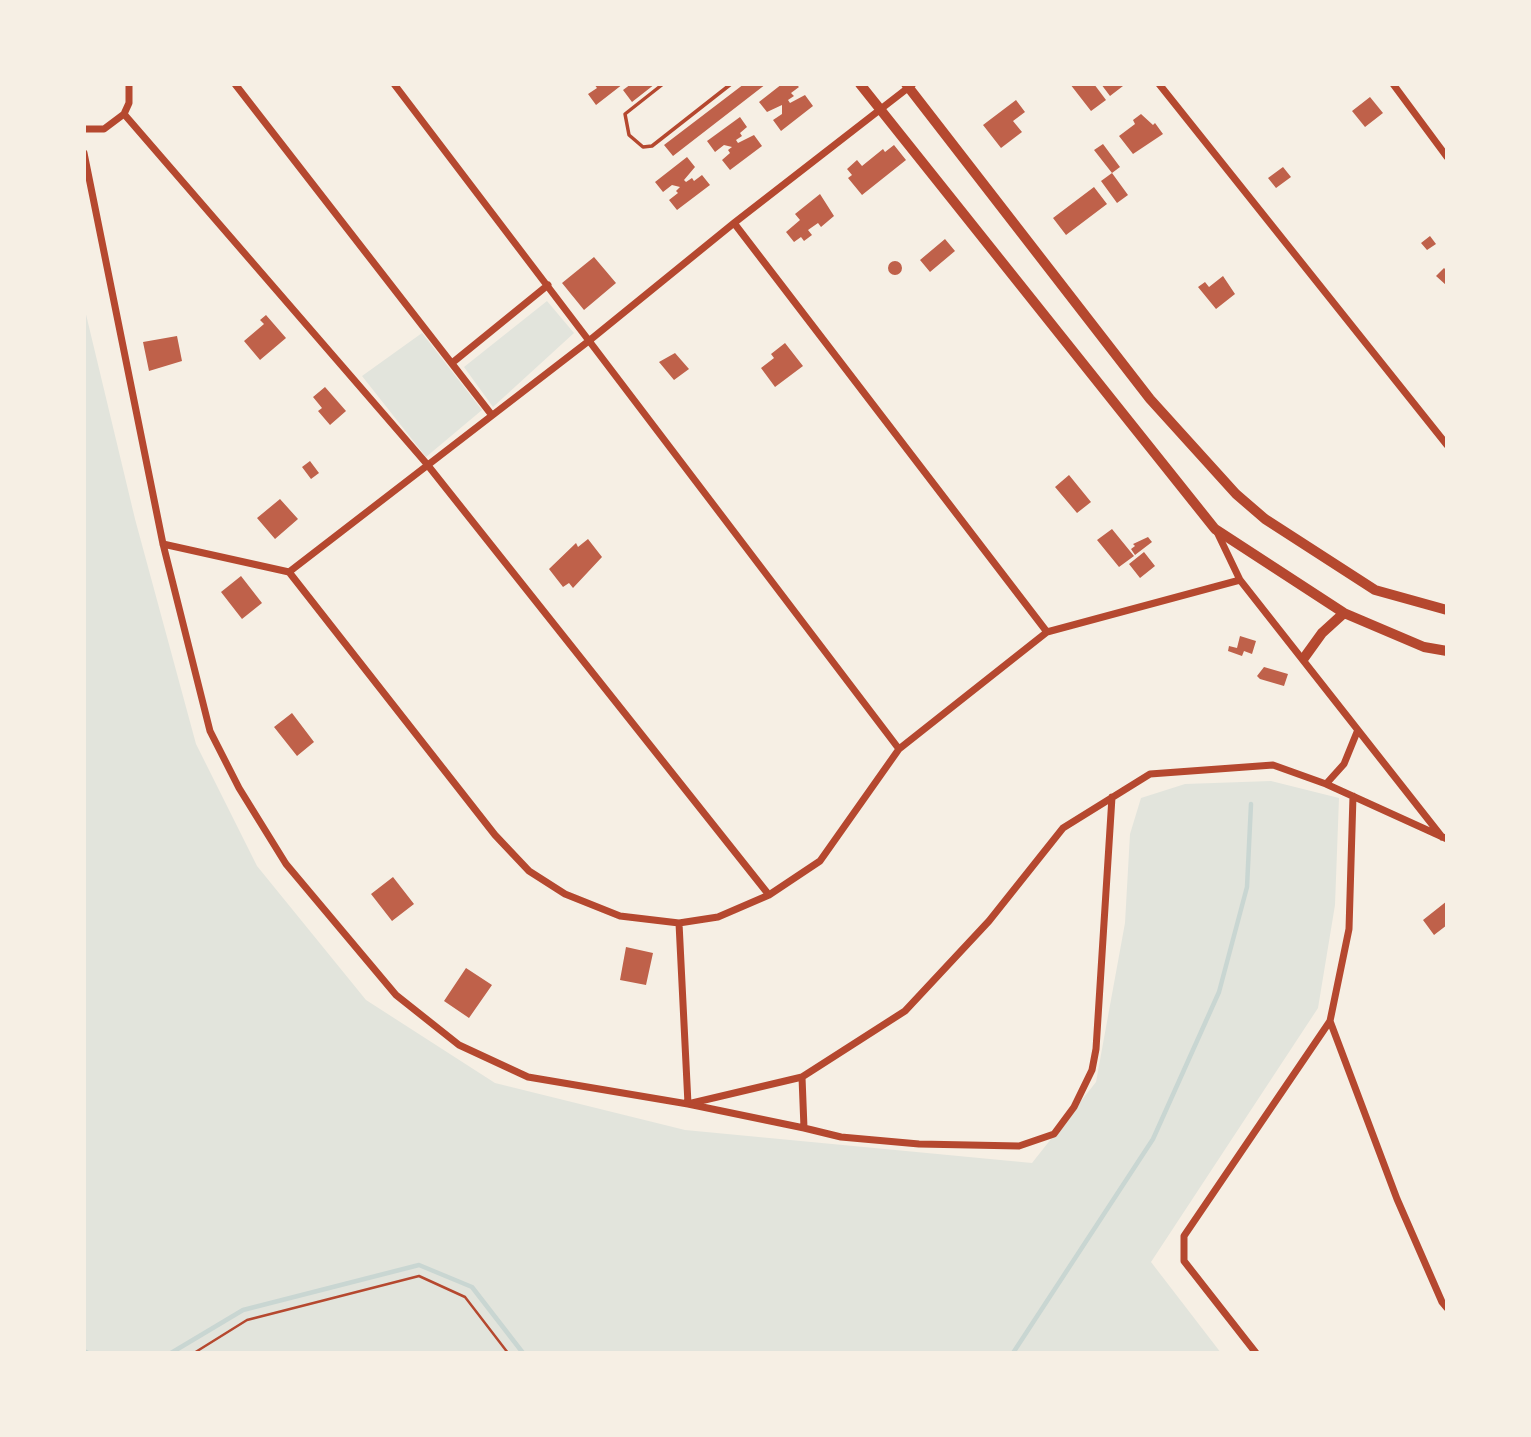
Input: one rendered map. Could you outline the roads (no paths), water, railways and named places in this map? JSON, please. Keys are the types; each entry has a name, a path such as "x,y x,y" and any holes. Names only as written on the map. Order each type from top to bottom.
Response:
{"main road":[{"path":"860,84 1215,529 1344,613 1424,647 1447,651"},
{"path":"909,85 1150,398 1236,494 1265,519 1375,590 1447,610"},
{"path":"1304,658 1322,633 1344,613"}],"street":[{"path":"84,129 104,129 124,114 129,103 129,84"},
{"path":"235,84 491,414"},
{"path":"394,84 899,749"},
{"path":"1159,84 1447,445"},
{"path":"1393,84 1447,157"},
{"path":"289,572 426,463 590,340 909,85"},
{"path":"124,114 426,463 769,895"},
{"path":"84,153 163,544 210,731 239,788 286,864 396,995 458,1045 528,1077 688,1104 841,1138 919,1144 1019,1146 1035,1143 1054,1134 1074,1107 1086,1083 1096,1049 1112,797"},
{"path":"734,223 1047,632"},
{"path":"452,363 548,285"},
{"path":"1215,529 1240,580 1304,658 1357,732 1446,840"},
{"path":"163,544 289,572 495,835 529,871 565,894 620,916 678,923 718,917 769,895 820,861 899,749 1047,632 1240,580"},
{"path":"1326,784 1344,764 1357,732"},
{"path":"688,1104 802,1077 905,1011 989,921 1063,828 1150,774 1273,765 1326,784 1446,840"},
{"path":"1256,1353 1184,1261 1184,1236 1330,1021 1349,929 1353,796"},
{"path":"678,923 688,1104"},
{"path":"1330,1021 1397,1199 1442,1303 1447,1308"},
{"path":"802,1077 804,1128"}],"lane":[{"path":"663,84 625,114 624,122 629,135 643,147 652,146 731,84"}],"waterway":[{"path":"1013,1353 1153,1139 1219,992 1247,887 1251,804"},
{"path":"171,1353 243,1310 419,1265 472,1287 523,1353"},
{"path":"84,1351 88,1353"}]}
